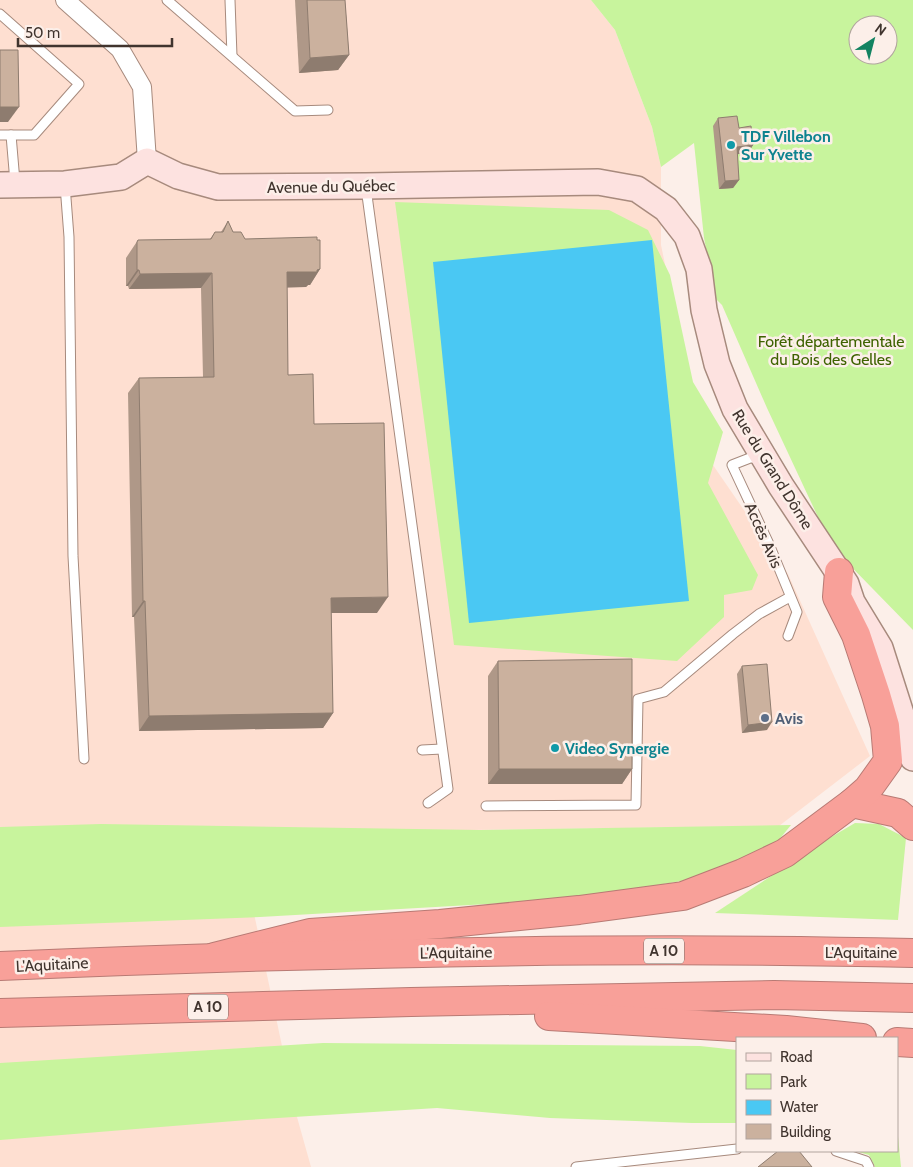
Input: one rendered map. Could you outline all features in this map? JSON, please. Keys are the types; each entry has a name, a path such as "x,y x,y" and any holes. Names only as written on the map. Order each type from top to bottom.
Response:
{"highway":[{"path":"214,957 310,933 440,924 579,910 683,896 742,873 785,852 852,803 881,773 888,761 885,726 876,694 856,635 837,597 842,578"},
{"path":"852,803 898,813 913,826"},
{"name":"L'Aquitaine","path":"0,966 214,957 416,952 913,953"},
{"name":"A 10","path":"0,1013 774,995 913,998"},
{"path":"417,1002 456,1014 560,1016 664,1022 786,1030 852,1037"},
{"path":"898,1042 913,1044"}],"street":[{"path":"8,185 65,184 121,177 147,161 142,87 120,50 64,0"},
{"name":"Avenue du Québec","path":"147,161 178,176 218,187 598,182 636,189 666,209"},
{"name":"Rue du Grand Dôme","path":"666,209 687,236 699,269 704,310 717,364 735,409 763,458 842,578 852,602 880,648 910,742 913,758"},
{"name":"Rue du Grand Dôme","path":"842,578 861,594 899,661 913,699"}],"lane":[{"path":"167,0 295,111 328,110"},
{"path":"230,0 232,56"},
{"path":"0,14 79,84 34,135 0,135"},
{"path":"8,185 11,135"},
{"path":"65,184 69,237 73,556 84,759"},
{"path":"366,186 448,790 428,803"},
{"name":"Accès Avis","path":"763,458 750,458 732,465 769,544 797,612 788,636"},
{"path":"486,806 636,805 638,699 664,692 732,634 759,614 790,597"},
{"path":"422,750 442,749"},
{"path":"576,1167 736,1149"},
{"path":"839,1152 866,1160 870,1167"}],"shaded area":[{"path":"0,0 591,0 615,30 652,127 661,167 661,245 704,452 788,574 870,756 779,826 237,833 297,1117 311,1167 0,1167"}],"green space":[{"name":"Forêt départementale du Bois des Gelles","path":"591,0 913,0 913,630 832,547 767,408 722,305 716,299 704,238 694,143 661,167 652,127 615,30"},
{"path":"395,202 609,210 648,230 670,275 693,382 723,432 708,483 758,575 752,590 724,595 724,617 677,661 454,645"},
{"path":"855,823 879,824 906,838 898,920 715,913 821,843"},
{"path":"101,824 480,830 791,825 778,841 699,878 575,899 260,917 0,927 0,827"},
{"path":"323,1043 700,1046 736,1050 736,1123 550,1118 437,1108 247,1120 0,1140 0,1063"},
{"path":"898,1136 901,1167 875,1167 869,1155 858,1152 898,1152"}],"water":[{"path":"652,240 689,601 469,623 433,262"}],"building":[{"path":"307,0 345,0 349,55 310,58"},
{"path":"0,50 18,50 19,107 0,107"},
{"path":"737,116 739,128 751,126 753,145 737,147 739,180 725,181 718,118"},
{"path":"228,221 233,232 241,232 245,239 317,237 317,240 320,240 320,269 317,272 287,272 288,375 313,374 314,424 384,423 388,597 331,598 333,713 149,716 145,601 143,601 139,378 214,377 212,273 140,274 139,270 137,270 137,242 138,240 211,239 215,232 223,232"},
{"name":"Video Synergie","path":"632,659 632,769 499,769 498,661"},
{"path":"767,664 772,722 748,725 742,666"},
{"path":"777,1152 800,1152 812,1167 758,1167"}],"place":[{"name":"TDF Villebon Sur Yvette","path":"731,145"},
{"name":"Avis","path":"765,718"},
{"name":"Video Synergie","path":"555,748"}]}
